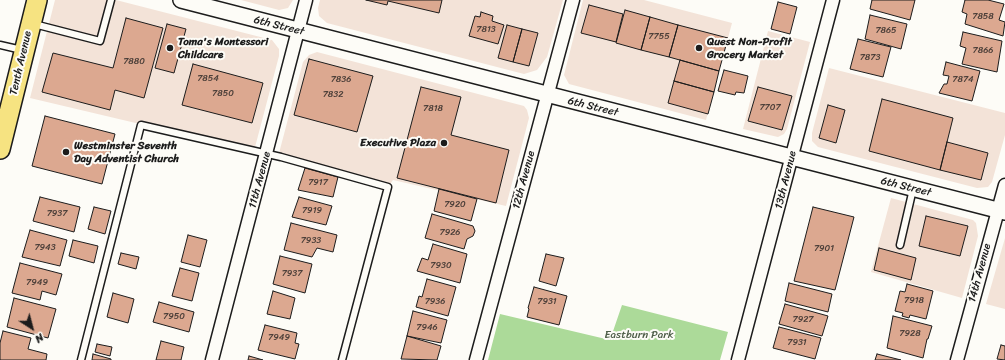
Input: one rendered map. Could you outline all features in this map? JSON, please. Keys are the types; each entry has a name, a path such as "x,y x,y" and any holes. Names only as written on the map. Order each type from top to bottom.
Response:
{"main road":[{"name":"Tenth Avenue","path":"0,149 25,51 30,23 37,0"}],"street":[{"name":"6th Street","path":"181,0 1001,212"},
{"name":"11th Avenue","path":"212,360 306,0"},
{"name":"12th Avenue","path":"476,360 573,0"},
{"name":"13th Avenue","path":"738,360 833,0"},
{"name":"14th Avenue","path":"957,360 1001,212 1005,186"}],"lane":[{"path":"30,23 100,41 111,0"},
{"path":"0,45 25,51"},
{"path":"81,360 141,125 266,154 388,187 342,360"},
{"path":"900,245 913,189"}],"shaded area":[{"path":"55,0 116,0 272,40 279,49 279,56 254,151 30,98"},
{"path":"241,0 293,0 288,8 279,10"},
{"path":"320,0 563,0 547,57 537,70 524,74 327,23 319,16 318,8"},
{"path":"583,0 644,0 732,23 706,120 569,84 564,75"},
{"path":"768,31 810,42 787,129 784,134 778,137 743,129"},
{"path":"317,52 524,106 527,110 529,118 506,206 393,180 388,187 278,157 303,62 309,55"},
{"path":"829,68 1005,113 1005,135 992,182 988,187 977,188 818,147 812,141 812,133"},
{"path":"891,198 973,220 976,223 978,236 962,298 871,272"},
{"path":"1005,238 1005,309 986,304"}],"green space":[{"name":"Eastburn Park","path":"622,305 728,332 720,360 488,360 500,314 610,340"}],"building":[{"path":"366,0 442,0 439,13 388,1 387,5"},
{"path":"872,0 915,0 910,20 870,9"},
{"path":"965,0 988,0 1004,4 999,20 1005,22 1003,36 965,24 967,14 962,12"},
{"path":"778,2 797,7 790,34 771,29"},
{"path":"589,5 623,14 616,42 581,33"},
{"path":"625,10 650,17 641,50 616,43"},
{"path":"481,12 493,16 492,21 504,25 498,44 469,36 475,16 480,17"},
{"path":"870,15 907,24 901,49 865,39"},
{"path":"650,17 678,25 669,57 641,50"},
{"path":"126,18 163,28 144,98 115,90 110,110 42,92 53,53 113,68"},
{"name":"Toma's Montessori Childcare","path":"167,24 186,29 174,73 155,68"},
{"path":"507,25 522,29 513,62 498,58"},
{"name":"Quest Non-Profit Grocery Market","path":"678,25 728,38 719,71 669,57"},
{"path":"522,29 538,33 529,66 513,62"},
{"path":"963,32 1002,41 997,72 962,64 966,48 960,46"},
{"path":"858,39 891,47 883,77 850,69"},
{"path":"309,59 373,76 357,132 294,115"},
{"path":"680,60 719,71 714,92 674,81"},
{"path":"946,62 980,71 972,101 939,93 944,84 947,84 949,76 943,75"},
{"path":"193,64 263,83 252,123 182,105"},
{"path":"724,70 748,76 744,93 736,92 735,95 718,91"},
{"path":"674,81 714,92 708,114 668,103"},
{"name":"Executive Plaza","path":"421,87 461,97 451,135 509,150 496,203 397,178"},
{"path":"758,87 792,96 782,130 748,121"},
{"path":"882,99 953,118 940,170 869,151"},
{"path":"828,105 845,110 836,143 819,138"},
{"path":"45,116 115,134 102,184 32,166"},
{"path":"947,142 988,153 981,180 940,170"},
{"path":"305,168 338,177 333,197 298,190"},
{"path":"439,189 477,199 471,221 434,211"},
{"path":"40,197 80,207 74,232 33,221"},
{"path":"299,197 332,206 326,225 292,217"},
{"path":"94,207 111,211 105,234 88,229"},
{"path":"813,207 854,217 835,290 794,281"},
{"path":"432,214 473,226 475,231 473,236 467,239 464,249 425,238"},
{"path":"926,216 968,226 960,256 919,246"},
{"path":"291,223 337,235 333,252 317,248 312,257 284,250"},
{"path":"30,230 67,240 60,266 22,257"},
{"path":"188,235 207,240 200,267 181,262"},
{"path":"73,240 98,246 94,263 69,256"},
{"path":"433,244 467,254 460,283 417,271 422,258 428,260"},
{"path":"879,248 916,258 911,280 874,270"},
{"path":"121,253 139,257 136,269 118,264"},
{"path":"546,254 564,258 556,286 539,281"},
{"path":"280,256 312,264 305,293 273,284"},
{"path":"20,263 62,274 56,295 42,291 40,300 12,293"},
{"path":"180,268 199,273 192,301 172,296"},
{"path":"427,279 456,287 448,316 416,307 419,296 422,297"},
{"path":"789,283 832,294 828,312 785,301"},
{"path":"907,284 933,291 926,319 910,315 909,318 902,316 903,313 895,311 900,291 905,292"},
{"path":"534,287 567,296 559,325 527,317"},
{"path":"273,291 295,298 290,319 267,314"},
{"path":"113,293 134,299 128,323 107,317"},
{"path":"14,298 56,309 48,338 7,327"},
{"path":"159,302 194,312 189,332 153,322"},
{"path":"785,304 828,316 822,336 779,324"},
{"path":"413,311 447,320 441,343 407,336"},
{"path":"893,316 932,326 927,339 923,358 887,348"},
{"path":"265,325 297,333 295,343 299,344 295,359 258,350"},
{"path":"779,327 821,338 815,359 773,348"},
{"path":"3,331 31,338 28,349 47,354 46,360 0,360 0,343"},
{"path":"407,336 441,346 437,360 401,359"},
{"path":"161,341 184,347 181,360 156,360"},
{"path":"97,344 112,347 110,356 95,352"},
{"path":"1001,345 1005,346 1005,360 997,359"},
{"path":"93,354 111,359 111,360 92,360"},
{"path":"877,354 901,360 875,360"},
{"path":"249,356 263,360 248,360"}],"place":[{"name":"Toma's Montessori Childcare","path":"170,48"},
{"name":"Quest Non-Profit Grocery Market","path":"699,48"},
{"name":"Executive Plaza","path":"444,143"},
{"name":"Westminster Seventh Day Adventist Church","path":"66,152"}]}
